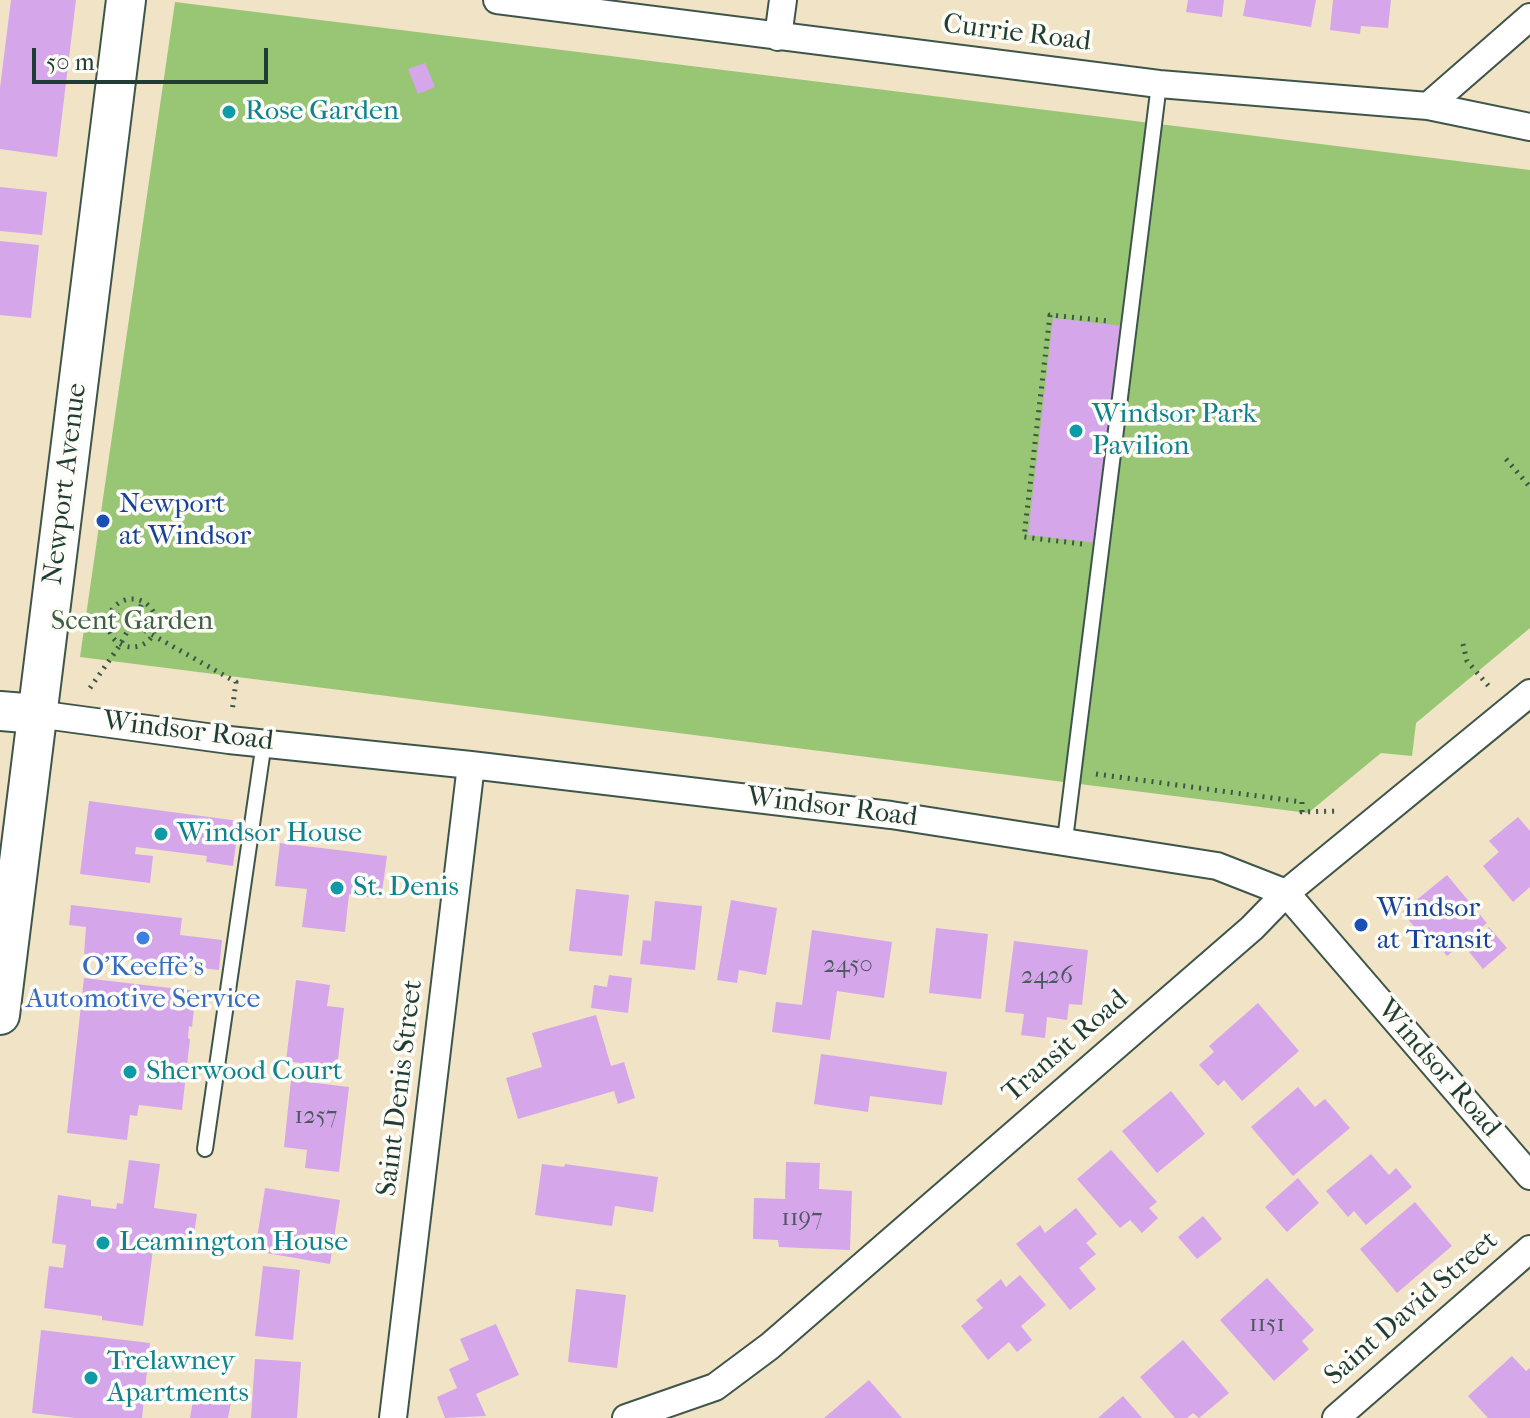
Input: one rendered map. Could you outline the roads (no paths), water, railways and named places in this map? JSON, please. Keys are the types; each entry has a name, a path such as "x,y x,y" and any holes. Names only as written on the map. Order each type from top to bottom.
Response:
{"street":[{"name":"Newport Avenue","path":"0,1015 126,0"},
{"name":"Currie Road","path":"497,0 1159,84 1428,106 1530,127"},
{"path":"778,37 783,0"},
{"path":"1428,106 1530,17"},
{"name":"Transit Road","path":"626,1418 715,1387 770,1346 1252,928 1286,893 1530,693"},
{"name":"Windsor Road","path":"0,711 891,815 1217,866 1286,893 1530,1176"},
{"name":"Saint Denis Street","path":"393,1418 471,765"},
{"name":"Saint David Street","path":"1336,1418 1530,1249"}],"lane":[{"path":"1065,840 1159,84"},
{"path":"205,1149 264,742"}],"place":[{"name":"Rose Garden","path":"229,112"},
{"name":"Windsor Park Pavilion","path":"1076,431"},
{"name":"Newport at Windsor","path":"103,521"},
{"name":"Windsor House","path":"161,834"},
{"name":"St. Denis","path":"337,888"},
{"name":"Windsor at Transit","path":"1361,925"},
{"name":"O'Keeffe's Automotive Service","path":"143,938"},
{"name":"Sherwood Court","path":"130,1072"},
{"name":"Leamington House","path":"103,1243"},
{"name":"Trelawney Apartments","path":"91,1378"}],"park label":[{"name":"Scent Garden","path":"132,622"}]}
